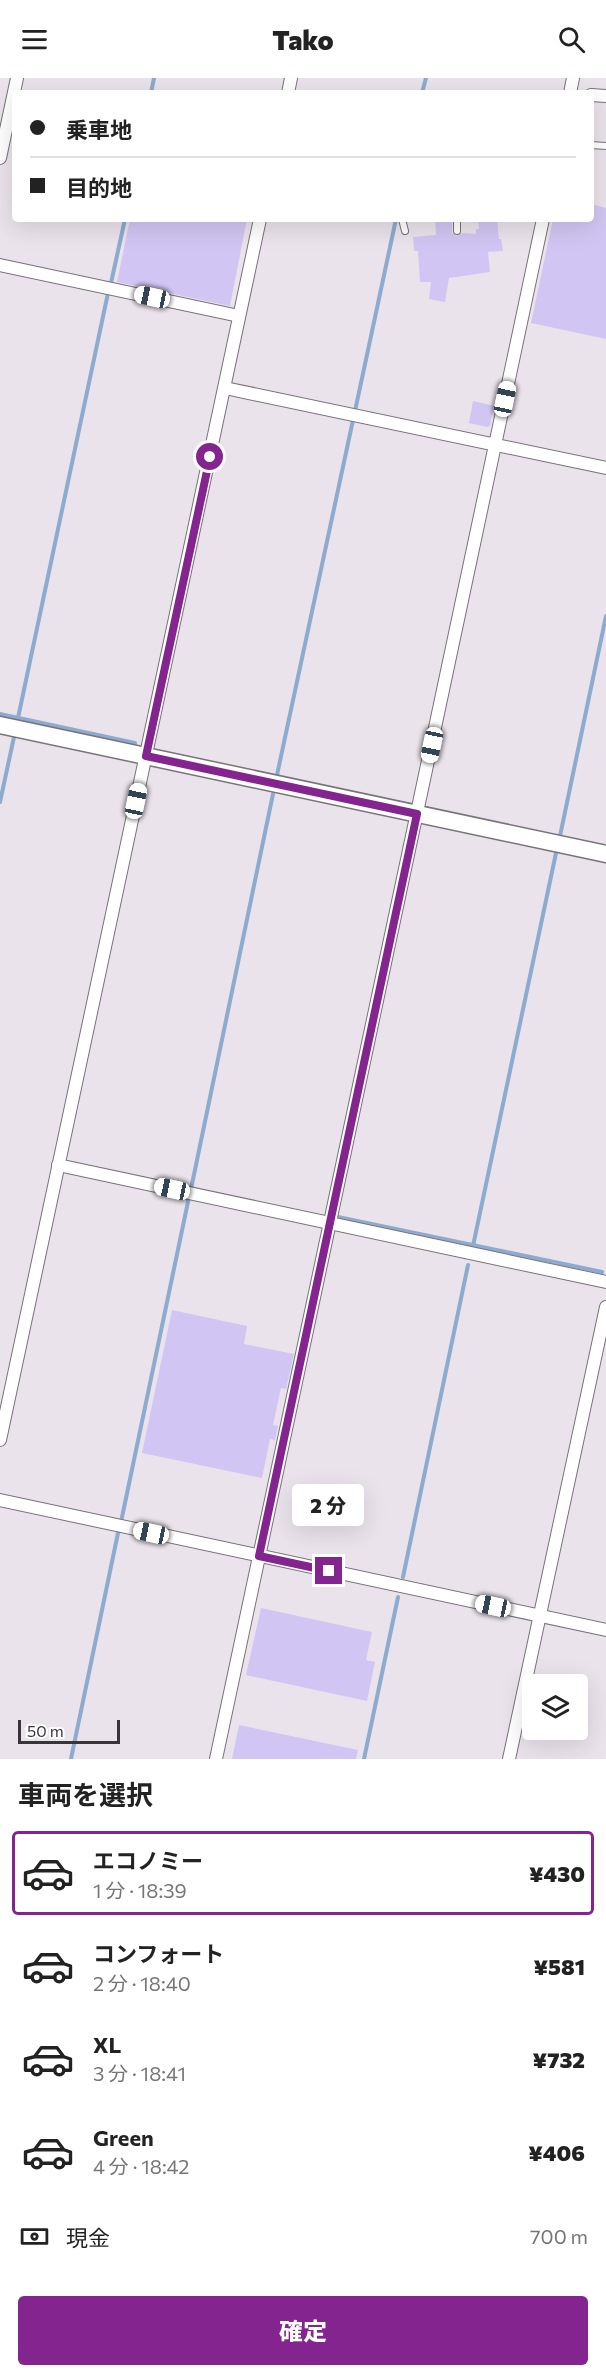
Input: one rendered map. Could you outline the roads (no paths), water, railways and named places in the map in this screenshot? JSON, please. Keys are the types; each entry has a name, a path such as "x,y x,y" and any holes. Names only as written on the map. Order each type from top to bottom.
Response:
{"street":[{"path":"0,158 12,102"},
{"path":"0,1440 259,222"},
{"path":"216,1759 542,222"},
{"path":"0,265 239,316"},
{"path":"225,388 606,468"},
{"path":"0,725 606,854"},
{"path":"58,1165 606,1282"},
{"path":"509,1759 606,1307"},
{"path":"0,1500 606,1630"}],"lane":[{"path":"403,222 405,231"},
{"path":"457,222 457,231"}],"waterway":[{"path":"152,90 154,78"},
{"path":"423,90 426,78"},
{"path":"111,283 124,222"},
{"path":"355,411 395,222"},
{"path":"18,718 108,293"},
{"path":"277,775 353,420"},
{"path":"560,836 606,616"},
{"path":"0,714 135,743"},
{"path":"0,802 14,737"},
{"path":"191,1189 273,794"},
{"path":"473,1246 556,853"},
{"path":"121,1522 189,1197"},
{"path":"338,1217 602,1272"},
{"path":"403,1577 468,1265"},
{"path":"71,1759 118,1533"},
{"path":"364,1759 398,1597"}]}
